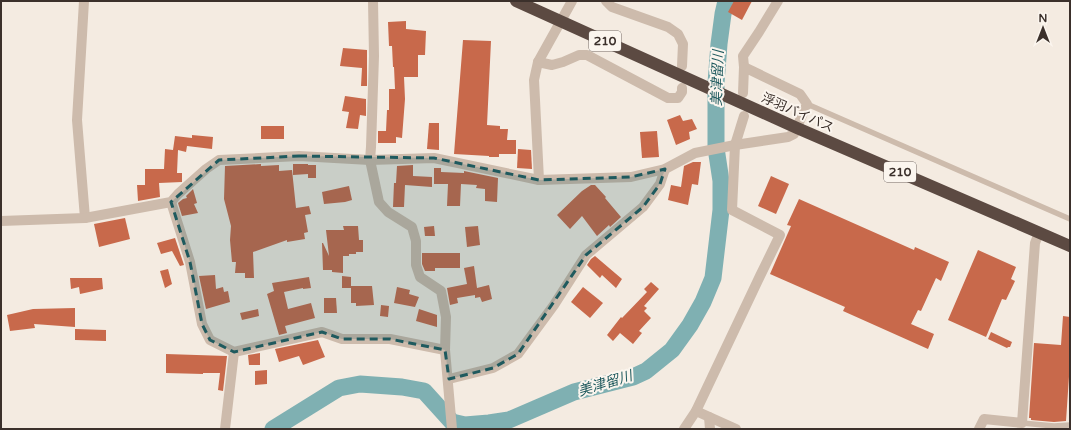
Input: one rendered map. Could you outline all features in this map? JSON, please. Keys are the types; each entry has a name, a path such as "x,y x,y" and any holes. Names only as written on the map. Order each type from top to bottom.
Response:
{"highway":[{"name":"浮羽バイパス","path":"516,1 797,128 1070,246"}],"street":[{"path":"84,1 77,120 85,218"},
{"path":"373,1 374,56 372,147 370,160 379,202 388,212 412,227 416,242 416,266 420,277 441,291 446,317 445,350 452,429"},
{"path":"539,180 534,80 538,62 572,1"},
{"path":"606,1 612,7 668,27 678,34 683,44 682,66"},
{"path":"743,93 744,67 742,56 778,1"},
{"path":"538,62 552,65 578,55 587,55 668,98 678,98 682,92 682,88"},
{"path":"1,221 85,218 171,202 206,169 219,160 299,156 370,160 434,158 539,180 631,177 665,169 695,153 788,137 794,134 807,104 800,94 744,67"},
{"path":"684,429 696,411 780,235 732,210 735,145 744,116"},
{"path":"448,379 493,368 518,354 554,305 586,255 643,207 660,184 665,169"},
{"path":"171,202 190,262 202,324 210,340 234,352 322,332 342,340 390,339 445,350"},
{"path":"979,429 984,419 1022,423 1035,243 1039,233"},
{"path":"225,429 234,352"},
{"path":"696,411 736,429"},
{"path":"709,417 710,429"}],"lane":[{"path":"807,104 1070,219"},
{"path":"1022,423 1054,426 1070,425"}],"highlighted area":[{"path":"299,156 434,158 539,180 631,177 665,169 660,184 643,207 586,255 518,354 493,368 449,379 445,350 390,339 342,339 322,332 234,352 210,340 202,324 190,262 171,202 219,160"}],"building":[{"path":"734,1 752,1 742,20 728,12"},
{"path":"406,21 406,29 426,31 425,55 418,55 418,77 404,77 405,99 402,138 396,137 396,143 378,143 378,131 386,131 387,110 389,110 389,89 395,89 392,46 389,46 388,22"},
{"path":"463,40 491,41 487,125 500,126 500,129 508,129 507,140 516,140 516,154 499,154 499,157 489,157 454,154"},
{"path":"343,48 367,50 367,86 361,86 362,68 340,66"},
{"path":"345,96 366,99 366,116 360,115 358,129 346,128 349,112 342,111"},
{"path":"680,115 683,121 692,119 697,129 689,132 690,139 676,145 667,120"},
{"path":"429,123 439,123 439,150 427,149"},
{"path":"261,126 284,126 284,139 261,139"},
{"path":"657,131 659,157 642,158 640,132"},
{"path":"192,135 213,137 212,149 187,146 186,152 178,150 177,173 182,173 182,182 159,183 160,197 138,201 137,185 145,185 145,169 164,169 165,149 173,150 175,136 192,138"},
{"path":"518,149 531,150 532,169 517,168"},
{"path":"693,162 701,162 698,185 692,184 688,205 668,200 671,185 681,187 684,166"},
{"path":"261,164 261,166 279,165 279,171 292,170 296,208 309,206 311,214 305,215 308,232 304,233 305,239 287,242 287,240 253,252 254,278 245,278 245,273 235,273 236,262 232,262 230,240 231,226 224,199 225,166"},
{"path":"293,164 316,165 316,178 308,178 308,174 293,175"},
{"path":"413,165 413,176 432,177 432,187 405,185 404,207 393,207 394,183 396,183 397,166"},
{"path":"434,168 441,168 441,172 464,173 464,171 498,178 497,202 485,201 485,189 476,188 477,185 461,184 460,206 447,206 448,184 434,184"},
{"path":"771,176 789,184 776,214 758,206"},
{"path":"591,185 595,185 621,217 597,236 582,216 570,229 557,215 582,191"},
{"path":"349,186 352,200 324,204 322,192"},
{"path":"193,189 197,203 194,204 198,213 182,216 178,203 187,198 186,196"},
{"path":"799,199 914,250 915,247 949,262 941,281 936,278 921,311 918,310 911,324 934,334 928,349 843,311 845,307 770,274 791,226 787,225"},
{"path":"125,218 130,239 99,247 94,224"},
{"path":"343,226 358,226 359,240 363,240 363,252 356,252 356,254 343,256 343,273 332,272 332,270 323,270 322,243 329,256 326,230 344,230"},
{"path":"434,226 435,236 425,236 424,227"},
{"path":"478,226 480,245 467,247 465,227"},
{"path":"175,238 184,265 180,266 172,251 161,254 157,243"},
{"path":"978,250 1016,267 1011,279 1015,281 1006,300 1002,299 986,337 948,320"},
{"path":"422,253 460,253 460,268 435,268 435,271 425,271 422,264"},
{"path":"595,256 622,279 616,288 602,275 600,278 587,265"},
{"path":"474,266 477,288 489,285 492,299 482,302 480,297 475,298 475,295 457,298 458,303 450,305 447,288 467,284 464,268"},
{"path":"168,269 172,284 165,288 160,271"},
{"path":"215,275 216,289 223,287 224,292 228,291 230,302 206,309 199,276"},
{"path":"342,276 351,277 351,286 372,286 374,305 356,306 356,303 351,303 351,288 342,288"},
{"path":"309,277 311,288 284,292 288,309 311,303 315,318 285,326 287,333 279,335 267,294 274,291 272,283"},
{"path":"70,278 102,278 103,289 80,294 79,287 71,289"},
{"path":"651,282 659,289 644,306 647,308 644,311 651,318 639,331 642,333 633,344 620,333 613,341 607,335 621,317 622,318 647,292 644,289"},
{"path":"397,287 410,290 409,294 419,297 415,307 394,303"},
{"path":"583,287 603,303 590,318 571,302"},
{"path":"324,298 336,298 337,313 324,313"},
{"path":"381,305 389,306 388,317 380,316"},
{"path":"75,308 75,327 34,324 35,328 10,331 7,315 33,309"},
{"path":"258,309 259,316 242,320 240,313"},
{"path":"419,309 437,315 437,327 416,321"},
{"path":"1063,316 1070,317 1070,362 1066,421 1054,422 1031,420 1031,418 1029,418 1034,343 1061,345"},
{"path":"75,329 106,330 106,341 75,340"},
{"path":"991,332 1012,342 1010,347 1007,348 988,339"},
{"path":"318,340 325,357 303,365 299,356 279,362 275,349"},
{"path":"260,353 260,365 249,365 248,355"},
{"path":"166,354 227,356 223,391 218,390 220,373 166,373"},
{"path":"267,370 267,384 255,385 255,371"}],"waterway":[{"name":"美津留川","path":"273,429 339,388 360,384 402,387 424,391 452,422 465,425 509,420 574,392 633,377 646,371 672,350 690,325 703,302 713,278 721,210 721,181 716,148 716,83 719,44 726,1"}]}
